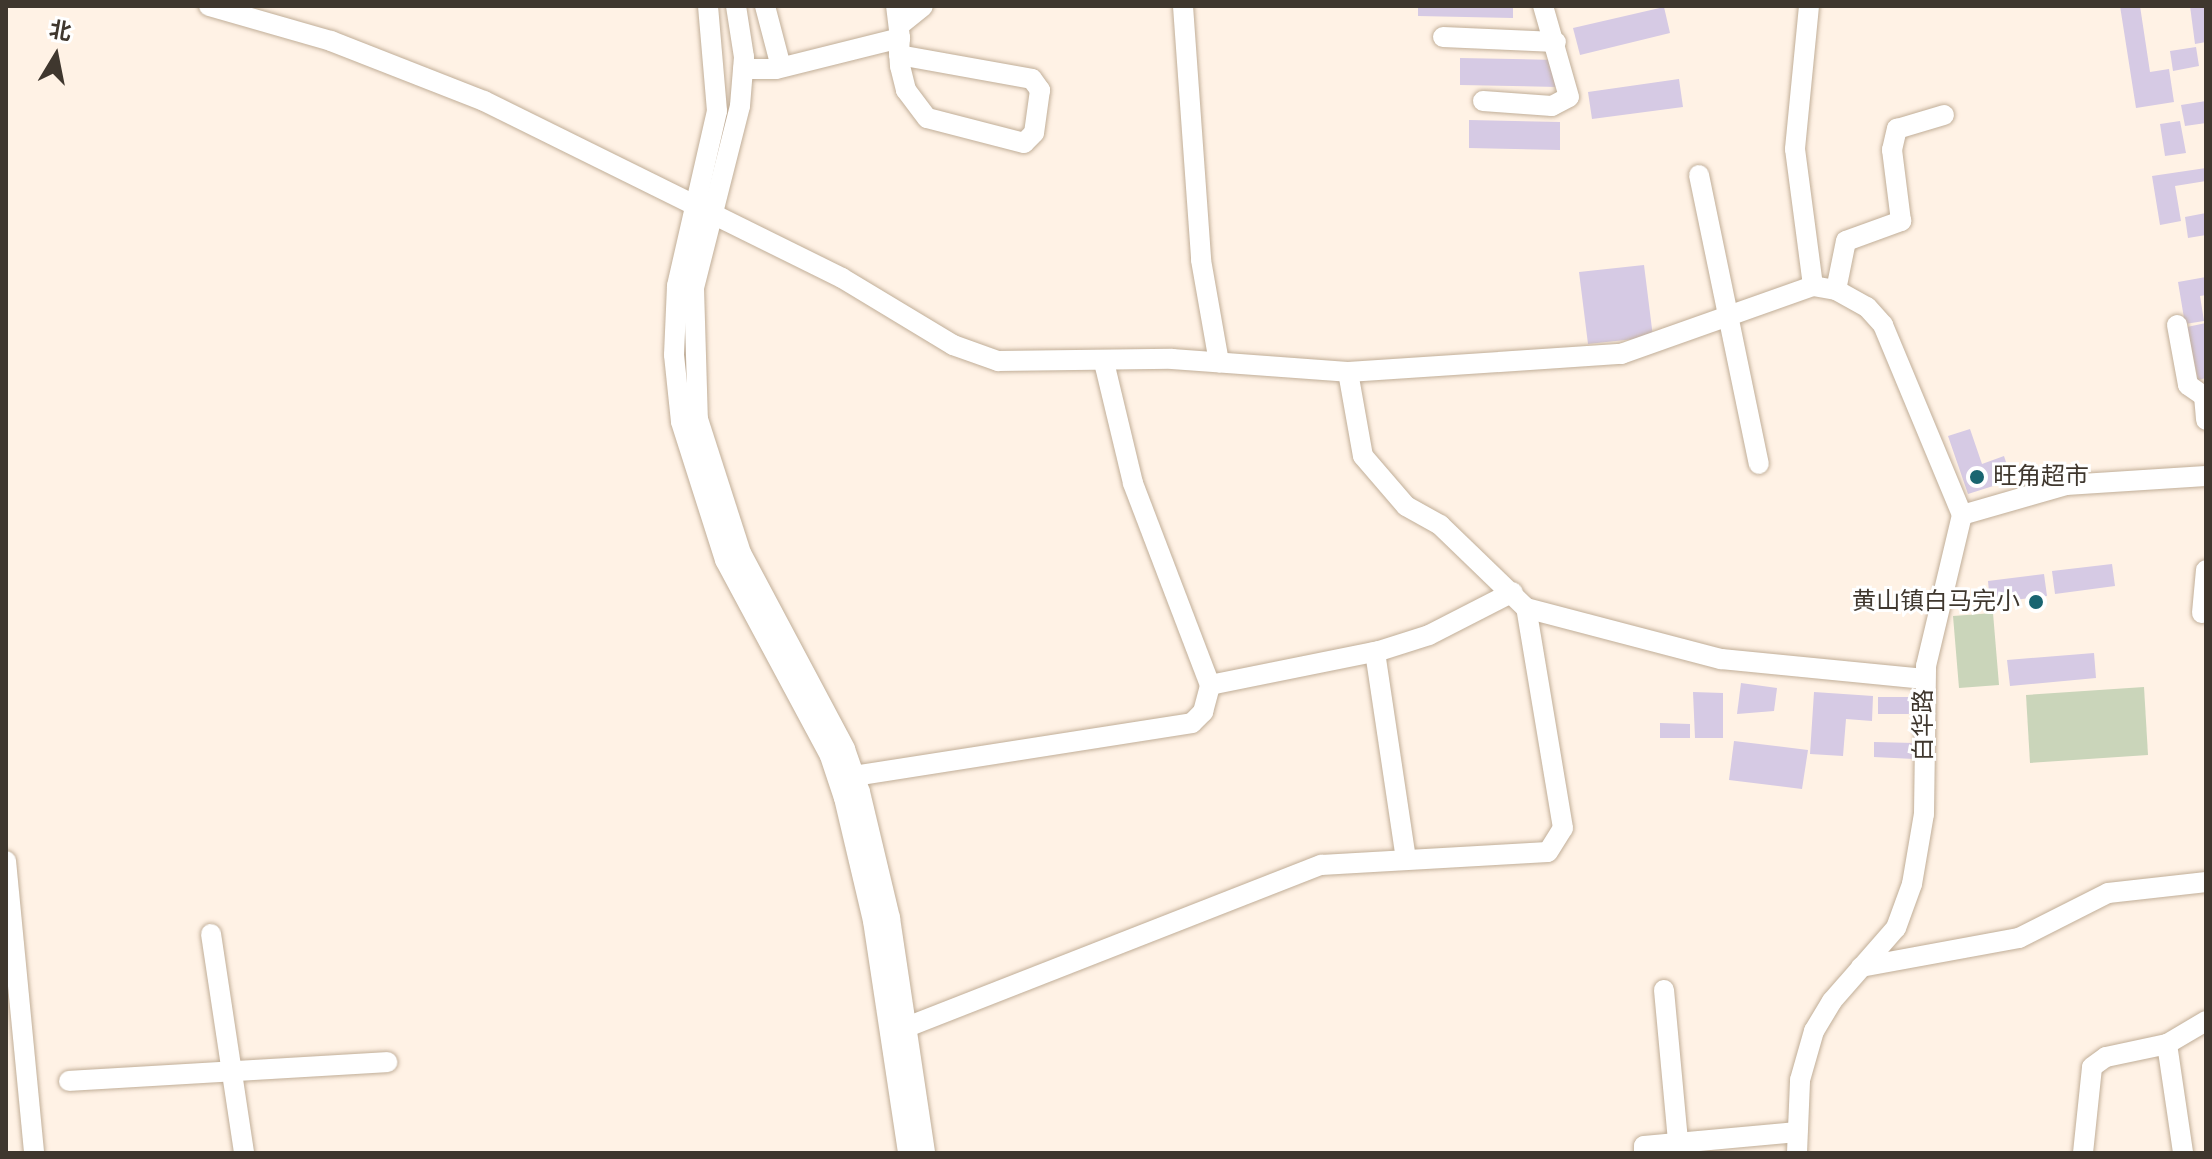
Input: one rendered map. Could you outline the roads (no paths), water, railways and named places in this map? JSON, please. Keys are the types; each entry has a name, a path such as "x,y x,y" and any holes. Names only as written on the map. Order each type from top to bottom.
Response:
{"street":[{"path":"209,6 242,10 459,90 702,213 842,278 967,352 1015,364 1219,362 1348,372 1621,354 1813,286 1836,290 1857,300 1883,325 1962,515 2054,487 2206,476"},
{"path":"708,6 717,111 702,213 691,322 693,387 708,461 741,553 854,776 883,879 925,1153"},
{"path":"736,6 743,69 736,128 702,213 674,321 681,422 725,560 830,756 844,798 873,921 908,1153"},
{"path":"765,6 781,67"},
{"path":"743,69 781,67 899,31 923,6"},
{"path":"1183,6 1201,260 1219,362"},
{"path":"1483,101 1552,106 1569,97 1545,6"},
{"path":"1809,6 1795,149 1813,286"},
{"path":"899,31 1032,79 1040,90 1034,133 1024,143 935,124 906,90 899,31"},
{"path":"1443,37 1556,42"},
{"path":"1836,290 1846,241 1901,221 1892,150 1897,129 1944,115"},
{"path":"1699,175 1725,317 1759,464"},
{"path":"2177,325 2188,385 2204,396 2206,420"},
{"path":"854,776 1192,723 1206,705 1210,685 1133,483 1104,362"},
{"path":"907,1027 1303,870 1406,859 1523,858 1548,852 1560,841 1563,828 1526,608 1513,592 1440,525 1406,506 1363,456 1348,372"},
{"name":"白华路","path":"1797,1153 1808,1047 1832,1001 1896,928 1918,862 1924,814 1925,679 1962,515"},
{"path":"2202,613 2206,570"},
{"path":"1210,685 1375,652 1429,635 1513,592"},
{"path":"1526,608 1721,659 1925,679"},
{"path":"1375,652 1406,859"},
{"path":"6,861 34,1153"},
{"path":"1861,967 2019,938 2108,893 2206,882"},
{"path":"211,934 244,1153"},
{"path":"1664,990 1678,1142"},
{"path":"2083,1153 2092,1067 2106,1057 2167,1044 2206,1021"},
{"path":"2167,1044 2183,1153"},
{"path":"69,1081 387,1062"},
{"path":"1644,1153 1644,1146 1797,1132"}],"place":[{"name":"旺角超市","path":"1977,477"},
{"name":"黄山镇白马完小","path":"2036,602"}]}
